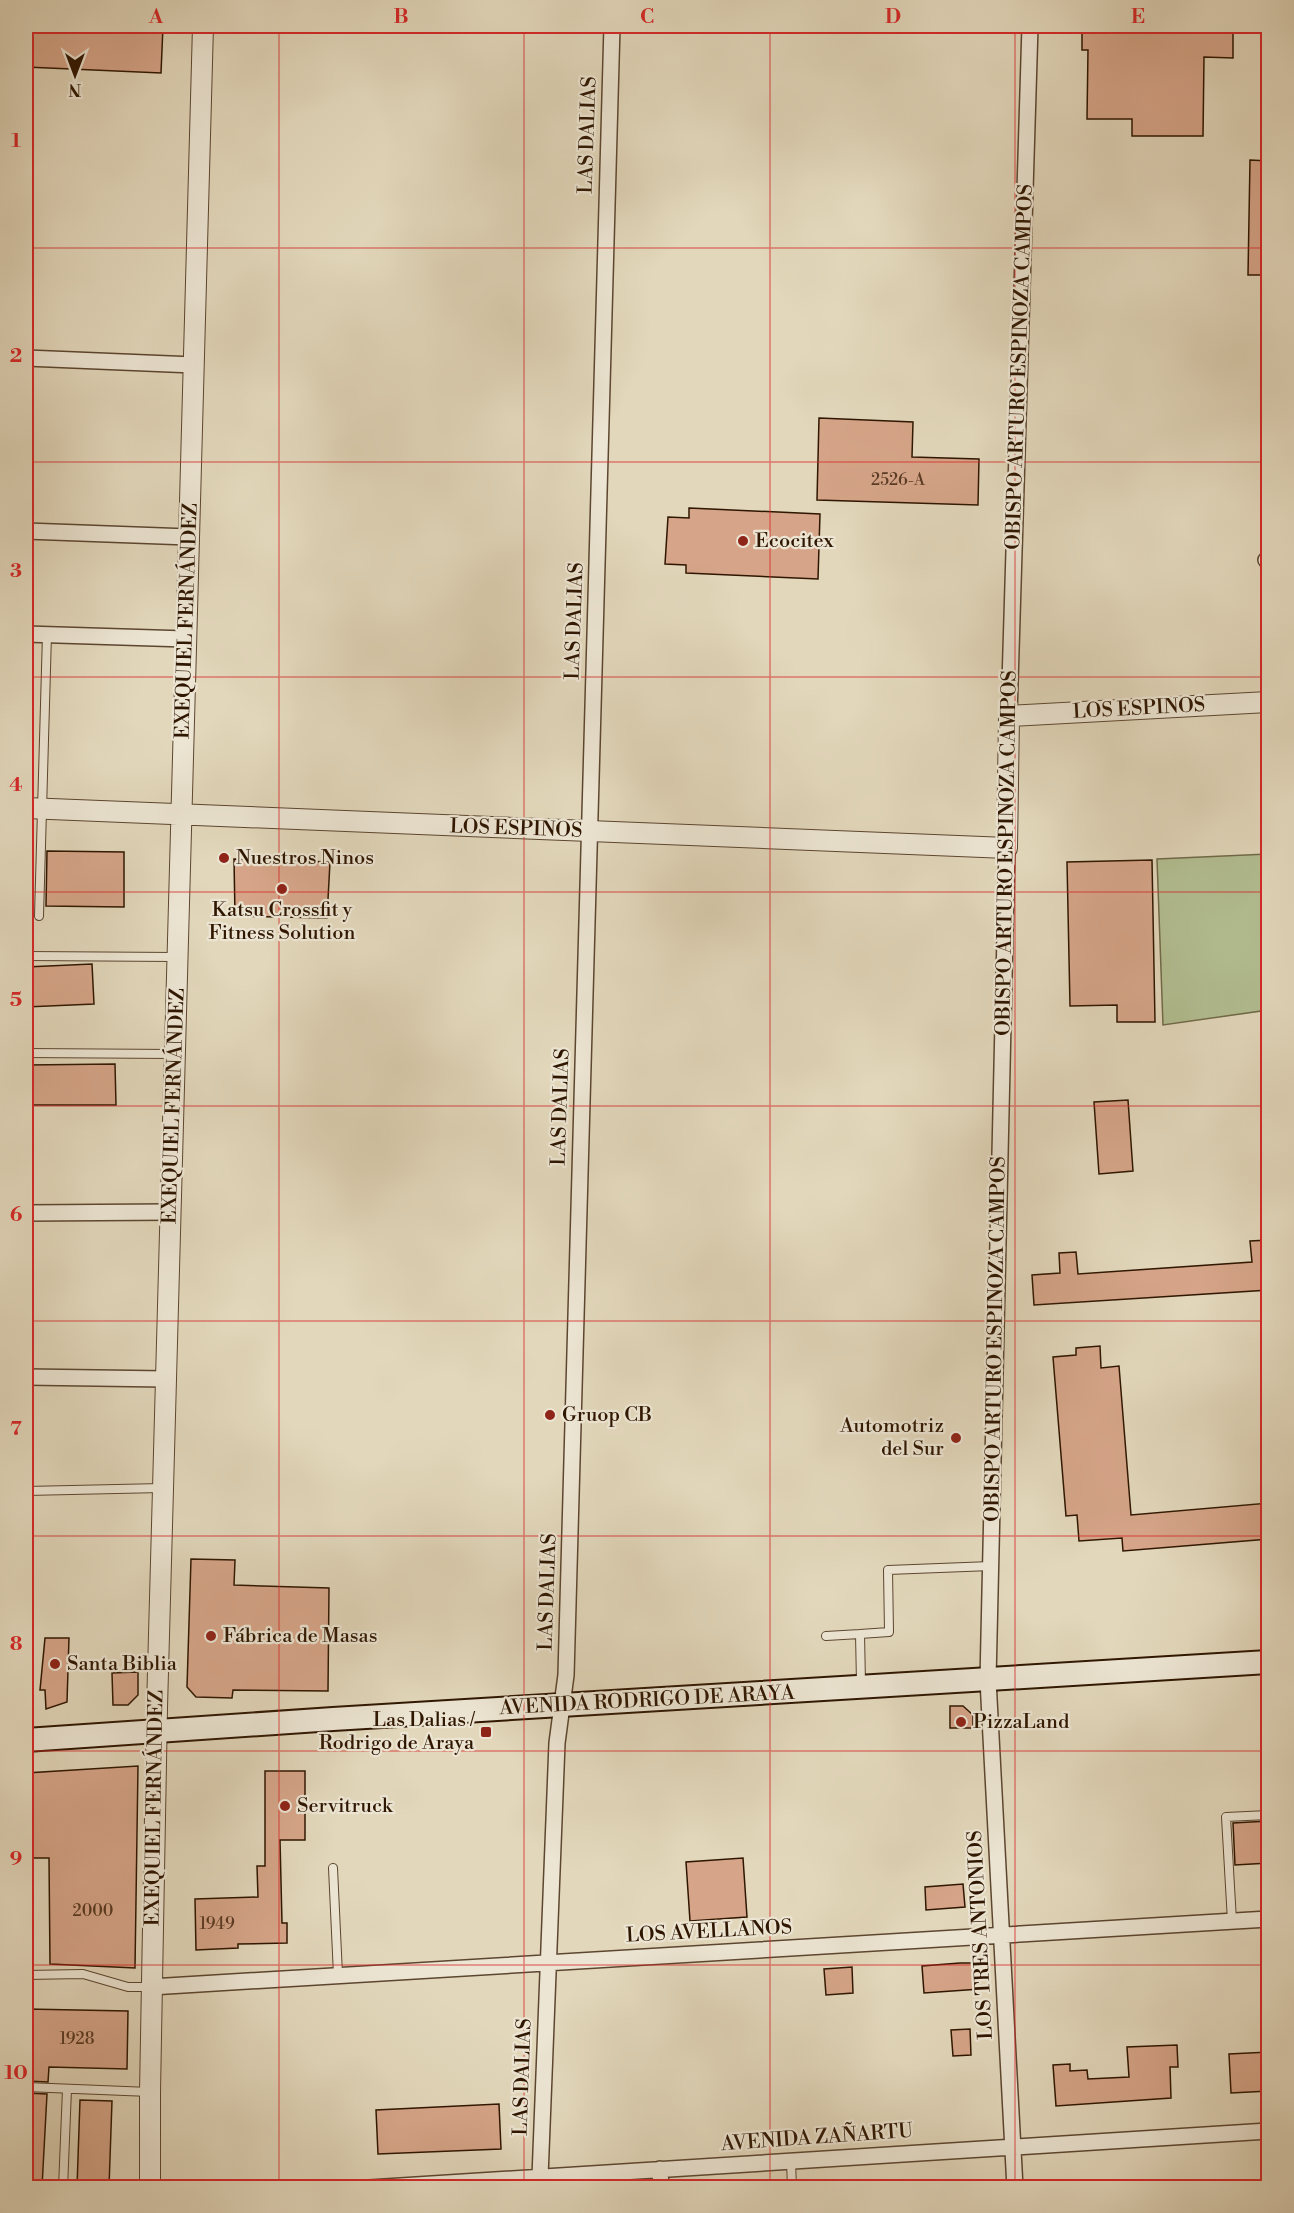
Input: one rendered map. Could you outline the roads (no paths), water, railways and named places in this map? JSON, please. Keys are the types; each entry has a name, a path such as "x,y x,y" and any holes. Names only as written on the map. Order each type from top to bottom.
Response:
{"main road":[{"name":"AVENIDA RODRIGO DE ARAYA","path":"26,1740 1269,1662"}],"street":[{"name":"EXEQUIEL FERNÁNDEZ","path":"150,2187 156,1732 203,26"},
{"name":"LAS DALIAS","path":"538,2182 557,1743 566,1675 612,26"},
{"name":"OBISPO ARTURO ESPINOZA CAMPOS","path":"988,1680 1009,716 1030,26"},
{"path":"26,358 194,364"},
{"path":"26,531 189,537"},
{"path":"26,634 186,639"},
{"name":"LOS ESPINOS","path":"1009,716 1269,702"},
{"name":"LOS ESPINOS","path":"34,809 1007,848"},
{"path":"26,1213 171,1212"},
{"path":"26,1377 166,1379"},
{"name":"LOS TRES ANTONIOS","path":"988,1680 1015,2187"},
{"name":"LOS AVELLANOS","path":"152,1987 1269,1919"},
{"name":"AVENIDA ZAÑARTU","path":"369,2187 538,2182 660,2169 1269,2131"},
{"path":"660,2169 661,2187"}],"lane":[{"path":"39,916 34,809 47,634"},
{"path":"26,956 178,957"},
{"path":"26,1053 175,1054"},
{"path":"26,1491 163,1488"},
{"path":"826,1636 889,1632 888,1570 991,1566"},
{"path":"860,1634 862,1688"},
{"path":"1232,1921 1226,1817 1269,1815"},
{"path":"333,1868 338,1976"},
{"path":"26,1975 83,1974 128,1987 152,1987"},
{"path":"26,2087 150,2092"},
{"path":"63,2187 67,2089"},
{"path":"791,2161 792,2187"}],"place":[{"name":"Ecocitex","path":"743,541"},
{"name":"Nuestros Ninos","path":"224,858"},
{"name":"Katsu Crossfit y Fitness Solution","path":"282,889"},
{"name":"Gruop CB","path":"550,1415"},
{"name":"Automotriz del Sur","path":"956,1438"},
{"name":"Fábrica de Masas","path":"211,1636"},
{"name":"Santa Biblia","path":"55,1664"},
{"name":"PizzaLand","path":"961,1722"},
{"name":"Las Dalias / Rodrigo de Araya","path":"486,1732"},
{"name":"Servitruck","path":"285,1806"}]}
